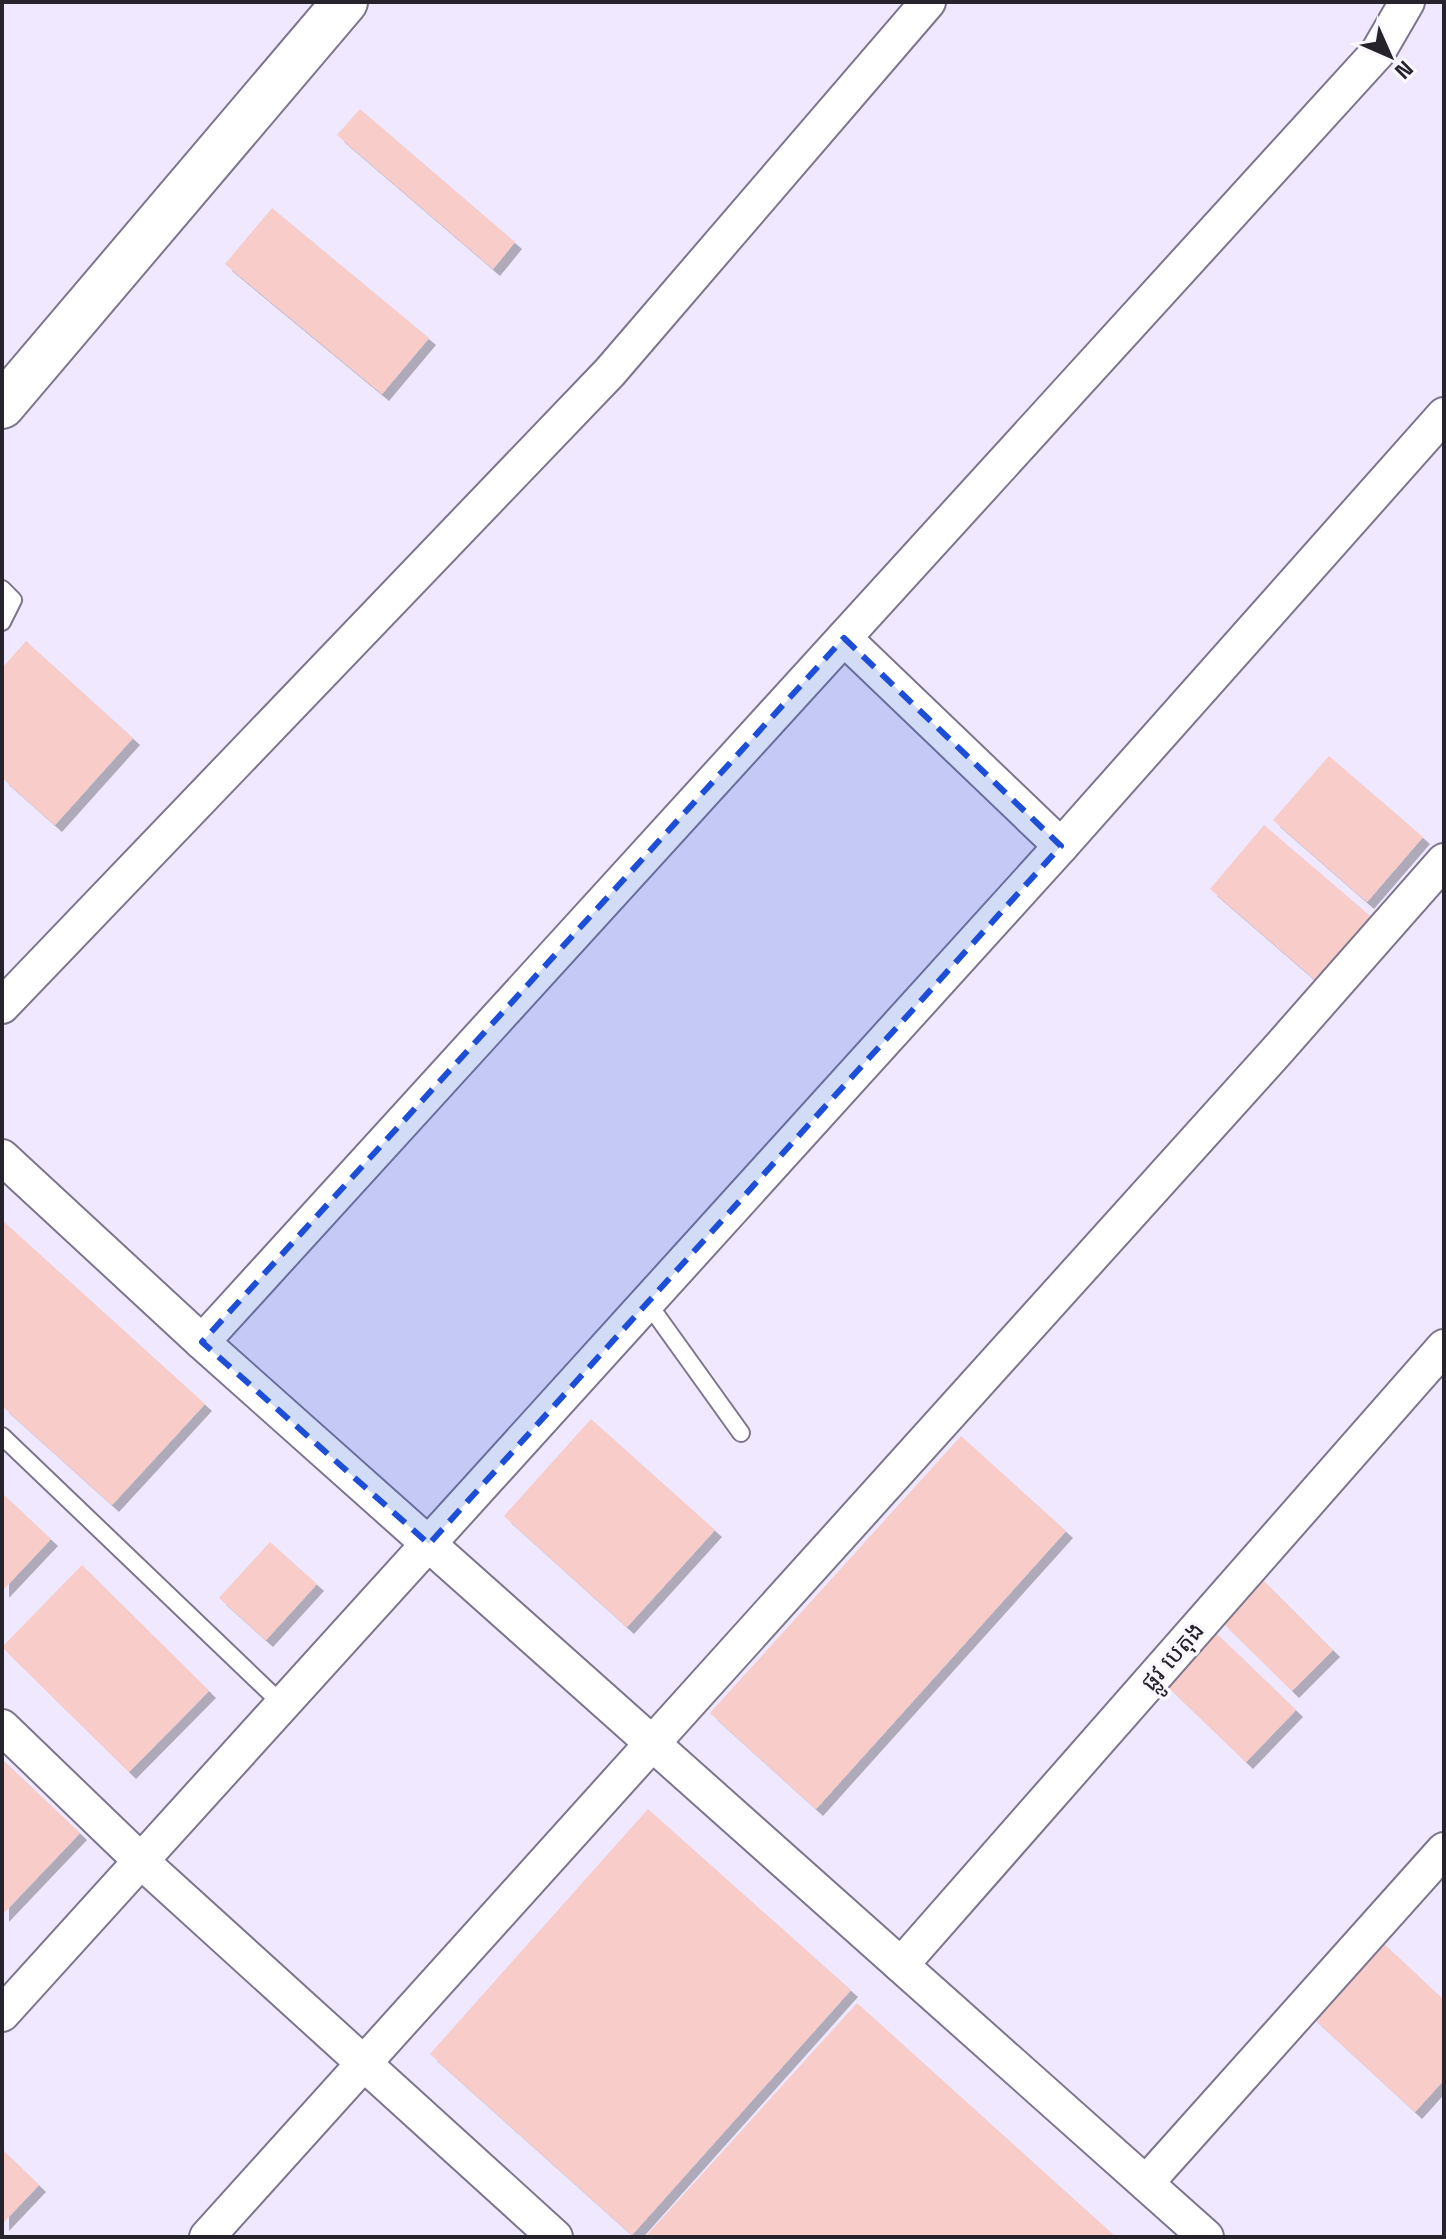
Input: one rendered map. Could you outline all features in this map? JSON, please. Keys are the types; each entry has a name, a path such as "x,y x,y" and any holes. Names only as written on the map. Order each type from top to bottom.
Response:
{"main road":[{"path":"2,406 345,2"}],"street":[{"path":"2,1006 610,372 928,2"},
{"path":"202,1342 1378,52 1407,2"},
{"path":"2,2014 1061,846 1444,415"},
{"path":"844,638 1061,846"},
{"path":"207,2237 1275,1053 1444,861"},
{"path":"2,1157 202,1342 1206,2237"},
{"name":"ផ្លូវ បេតុង","path":"901,1965 1444,1347"},
{"path":"2,1727 141,1861 555,2237"},
{"path":"1146,2183 1444,1850"}],"lane":[{"path":"2,589 13,600 2,622"},
{"path":"647,1302 741,1433"},
{"path":"2,1436 283,1705"}],"highlighted area":[{"path":"844,638 1061,846 429,1544 202,1342"}],"building":[{"path":"360,109 515,242 493,269 337,135"},
{"path":"272,208 429,338 382,394 225,264"},
{"path":"26,641 133,738 55,825 2,778 2,668"},
{"path":"1329,756 1423,837 1367,902 1273,820"},
{"path":"1264,825 1375,920 1320,984 1210,889"},
{"path":"2,1220 205,1404 112,1505 2,1406"},
{"path":"591,1419 715,1530 627,1627 504,1516"},
{"path":"961,1436 1066,1531 816,1809 710,1713"},
{"path":"2,1493 51,1539 2,1591"},
{"path":"270,1542 317,1584 266,1640 219,1598"},
{"path":"82,1565 209,1691 129,1772 2,1647"},
{"path":"1263,1580 1333,1650 1292,1691 1222,1622"},
{"path":"1213,1630 1296,1710 1246,1762 1164,1683"},
{"path":"2,1759 80,1833 2,1915"},
{"path":"648,1809 851,1990 632,2235 430,2054"},
{"path":"1380,1940 1444,2000 1444,2080 1415,2112 1310,2015"},
{"path":"857,2003 1116,2237 645,2237"},
{"path":"2,2149 39,2185 2,2224"}]}
